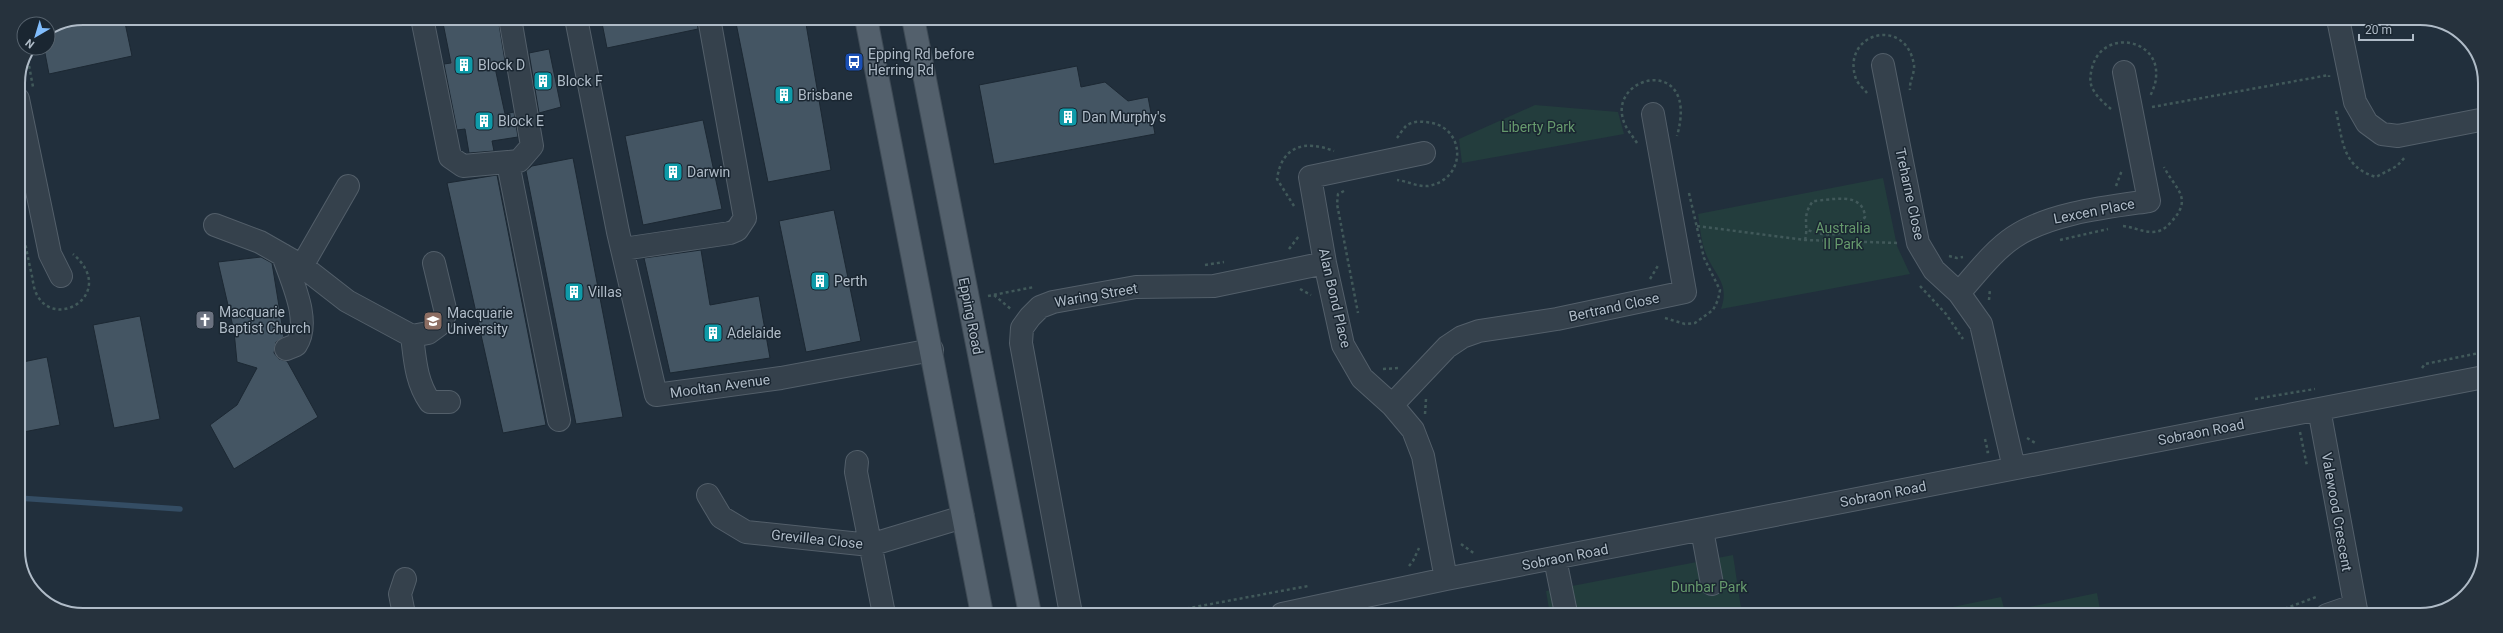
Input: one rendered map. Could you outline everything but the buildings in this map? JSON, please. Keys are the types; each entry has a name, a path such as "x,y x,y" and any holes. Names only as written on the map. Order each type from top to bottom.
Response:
{"main road":[{"path":"867,25 932,350 981,608"},
{"name":"Epping Road","path":"914,25 1029,608"}],"street":[{"path":"423,25 450,157 463,166 508,163 519,160 532,146 511,25"},
{"name":"Mooltan Avenue","path":"577,25 623,249 656,395 781,378 932,350"},
{"path":"623,249 730,233 737,230 745,218 710,25"},
{"path":"2339,25 2354,102 2378,140 2478,120"},
{"name":"Treharne Close","path":"1883,65 1918,242 1934,270 1959,293 1981,324 2014,468"},
{"name":"Lexcen Place","path":"1959,293 1992,256 2014,237 2039,222 2149,201 2124,72"},
{"name":"Bertrand Close","path":"1392,405 1447,347 1462,337 1479,331 1557,319 1685,292 1654,114"},
{"path":"25,133 50,254 61,276"},
{"name":"Alan Bond Place","path":"1424,154 1310,177 1343,345 1362,378 1392,405 1413,430 1423,456 1446,579"},
{"path":"508,163 560,420"},
{"path":"302,266 348,186"},
{"path":"215,225 260,242 302,266 347,301 412,336 428,333 439,325 446,313 434,263"},
{"path":"283,255 298,303 302,330 296,345 286,349"},
{"name":"Waring Street","path":"1070,608 1021,342 1022,328 1030,317 1040,307 1053,302 1136,287 1214,286 1326,263"},
{"path":"412,336 417,379 424,394 430,402 449,402"},
{"name":"Sobraon Road","path":"1318,608 1446,579 1556,559 2014,468 2319,399 2478,378"},
{"name":"Valewood Crescent","path":"2319,399 2355,608"},
{"path":"857,462 856,472 883,608"},
{"name":"Grevillea Close","path":"708,495 721,518 746,532 870,545 964,517"},
{"path":"1702,530 1712,584"},
{"path":"1556,559 1565,608"},
{"path":"403,608 400,594 405,579"},
{"path":"2324,605 2343,608"}],"path":[{"path":"1870,99 1857,80 1853,66 1855,53 1863,42 1872,36 1884,34 1895,36 1905,44 1911,55 1914,66 1909,88 1911,95"},
{"path":"2113,112 2093,91 2089,77 2094,59 2100,52 2108,46 2120,42 2132,42 2141,48 2155,63 2156,76 2150,97 2154,115"},
{"path":"2152,108 2329,75"},
{"path":"1641,147 1626,127 1622,109 1630,89 1640,82 1658,80 1671,85 1678,94 1683,116 1677,138"},
{"path":"1391,181 1398,180 1426,186 1435,184 1446,178 1455,167 1458,153 1453,137 1443,126 1431,122 1418,121 1407,125 1396,139"},
{"path":"1295,212 1277,180 1283,160 1297,147 1308,144 1336,152"},
{"path":"2120,226 2155,232 2165,228 2180,210 2182,199 2180,188 2162,162"},
{"path":"2108,188 2115,186 2124,168"},
{"path":"1346,190 1338,194 1337,204 1360,320"},
{"path":"1657,316 1685,324 1695,323 1713,310 1718,300 1720,290 1704,258 1688,190"},
{"path":"1805,240 1808,230 1805,221 1806,210 1812,201 1850,199 1859,202 1865,210 1865,217 1859,226 1847,233 1816,233 1808,230"},
{"path":"1697,226 1805,240 1898,242 1901,250"},
{"path":"2053,241 2112,228"},
{"path":"1299,238 1300,231"},
{"path":"1947,255 1957,258 1965,256"},
{"path":"1643,280 1650,279 1657,270 1661,258"},
{"path":"1916,280 1932,300 1946,314 1964,342"},
{"path":"1992,286 1989,290 1989,300 1992,307"},
{"path":"1294,288 1303,290 1313,297"},
{"path":"987,296 994,295 1016,313"},
{"path":"2420,370 2425,364 2478,353"},
{"path":"1378,363 1382,369 1400,368 1403,364"},
{"path":"2251,400 2312,388 2319,399"},
{"path":"1427,397 1425,414 1428,418"},
{"path":"2300,430 2308,469"},
{"path":"1980,453 1988,452 1985,437"},
{"path":"2025,437 2037,444 2044,442"},
{"path":"1460,538 1462,546 1477,555"},
{"path":"1406,568 1414,561 1419,549 1418,542"},
{"path":"1191,608 1310,586"},
{"path":"2307,608 2324,605"}],"green space":[{"name":"Liberty Park","path":"1535,105 1618,112 1624,134 1462,163 1459,139"},
{"name":"Australia II Park","path":"1883,178 1897,246 1910,274 1721,309 1724,293 1723,286 1704,249 1698,214"},
{"name":"Dunbar Park","path":"1733,555 1741,608 1549,608 1546,591"},
{"path":"2097,593 2100,608 2024,608"},
{"path":"2001,597 2004,608 1948,608"}],"waterway":[{"path":"25,498 180,509"}],"place":[{"name":"Epping Rd before Herring Rd","path":"854,62"},
{"name":"Block D","path":"464,65"},
{"name":"Block F","path":"543,81"},
{"name":"Brisbane","path":"784,95"},
{"name":"Dan Murphy's","path":"1068,117"},
{"name":"Block E","path":"484,121"},
{"name":"Darwin","path":"673,172"},
{"name":"Perth","path":"820,281"},
{"name":"Villas","path":"574,292"},
{"name":"Macquarie Baptist Church","path":"205,320"},
{"name":"Macquarie University","path":"433,321"},
{"name":"Adelaide","path":"713,333"}]}
